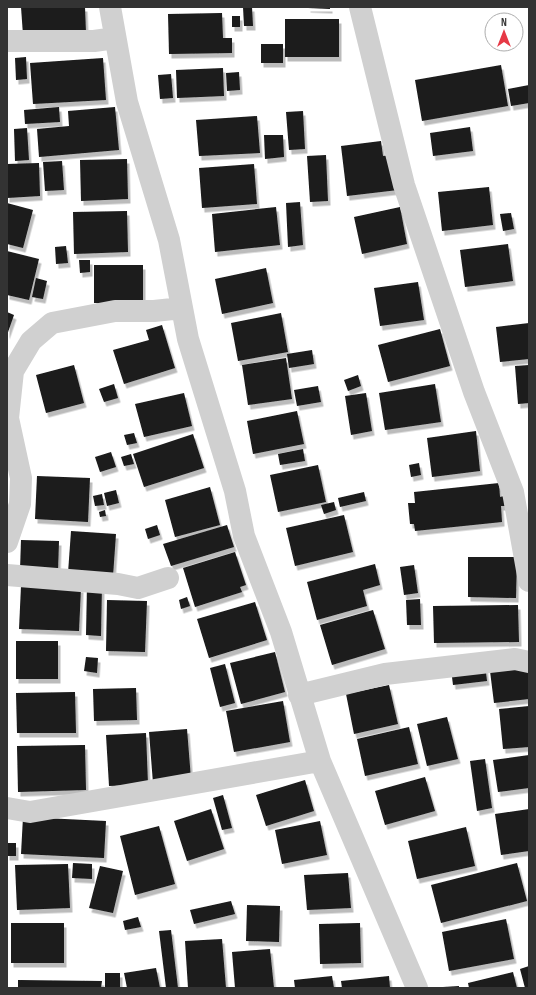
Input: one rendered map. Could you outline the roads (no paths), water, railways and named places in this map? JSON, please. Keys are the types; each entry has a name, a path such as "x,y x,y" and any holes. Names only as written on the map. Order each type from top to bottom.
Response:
{"street":[{"path":"110,7 127,102 169,240 188,339 235,491 244,536 280,632 320,761 417,988"},
{"path":"360,7 404,185 474,392 513,492 529,581"},
{"path":"7,41 94,41 115,38"},
{"path":"7,542 20,504 21,478 8,418 13,370 32,341 52,323 115,311 154,311 182,308"},
{"path":"7,575 118,584 138,588 168,578"},
{"path":"299,695 385,674 515,659 529,662"},
{"path":"7,808 30,812 320,761"}]}
